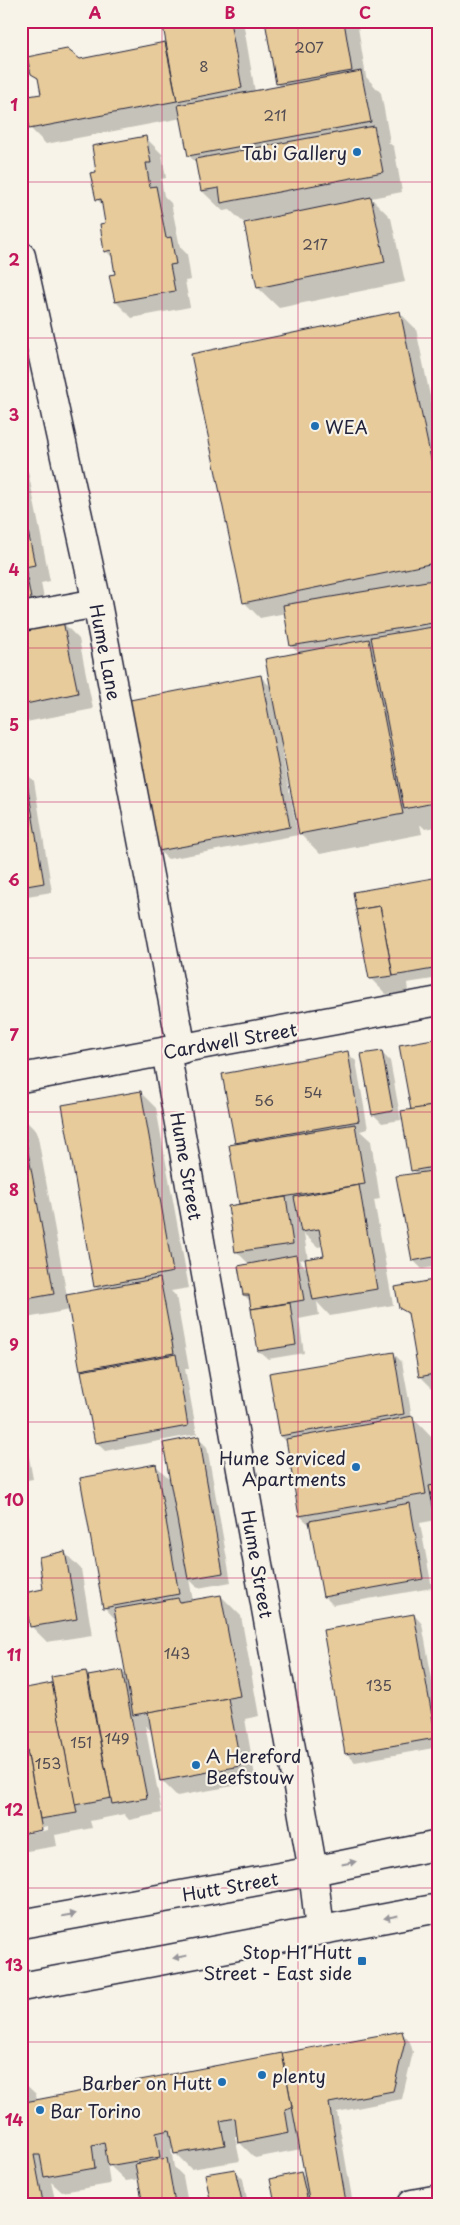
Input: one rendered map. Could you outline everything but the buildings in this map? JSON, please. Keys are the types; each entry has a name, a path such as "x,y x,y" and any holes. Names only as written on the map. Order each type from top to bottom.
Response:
{"street":[{"name":"Hume Lane","path":"21,256 96,604 174,1050"},
{"path":"21,617 96,604"},
{"name":"Cardwell Street","path":"21,1078 439,1001"},
{"name":"Hume Street","path":"174,1050 313,1871 320,1930"},
{"name":"Hutt Street","path":"21,1924 313,1871 439,1845"},
{"path":"21,1987 439,1908"},
{"path":"412,2204 439,2199"}],"path":[{"path":"21,25 43,21"}],"place":[{"name":"Tabi Gallery","path":"357,152"},
{"name":"WEA","path":"315,426"},
{"name":"Hume Serviced Apartments","path":"356,1467"},
{"name":"A Hereford Beefstouw","path":"196,1765"},
{"name":"Stop H1 Hutt Street - East side","path":"362,1961"},
{"name":"plenty","path":"262,2075"},
{"name":"Barber on Hutt","path":"222,2082"},
{"name":"Bar Torino","path":"40,2110"}]}
